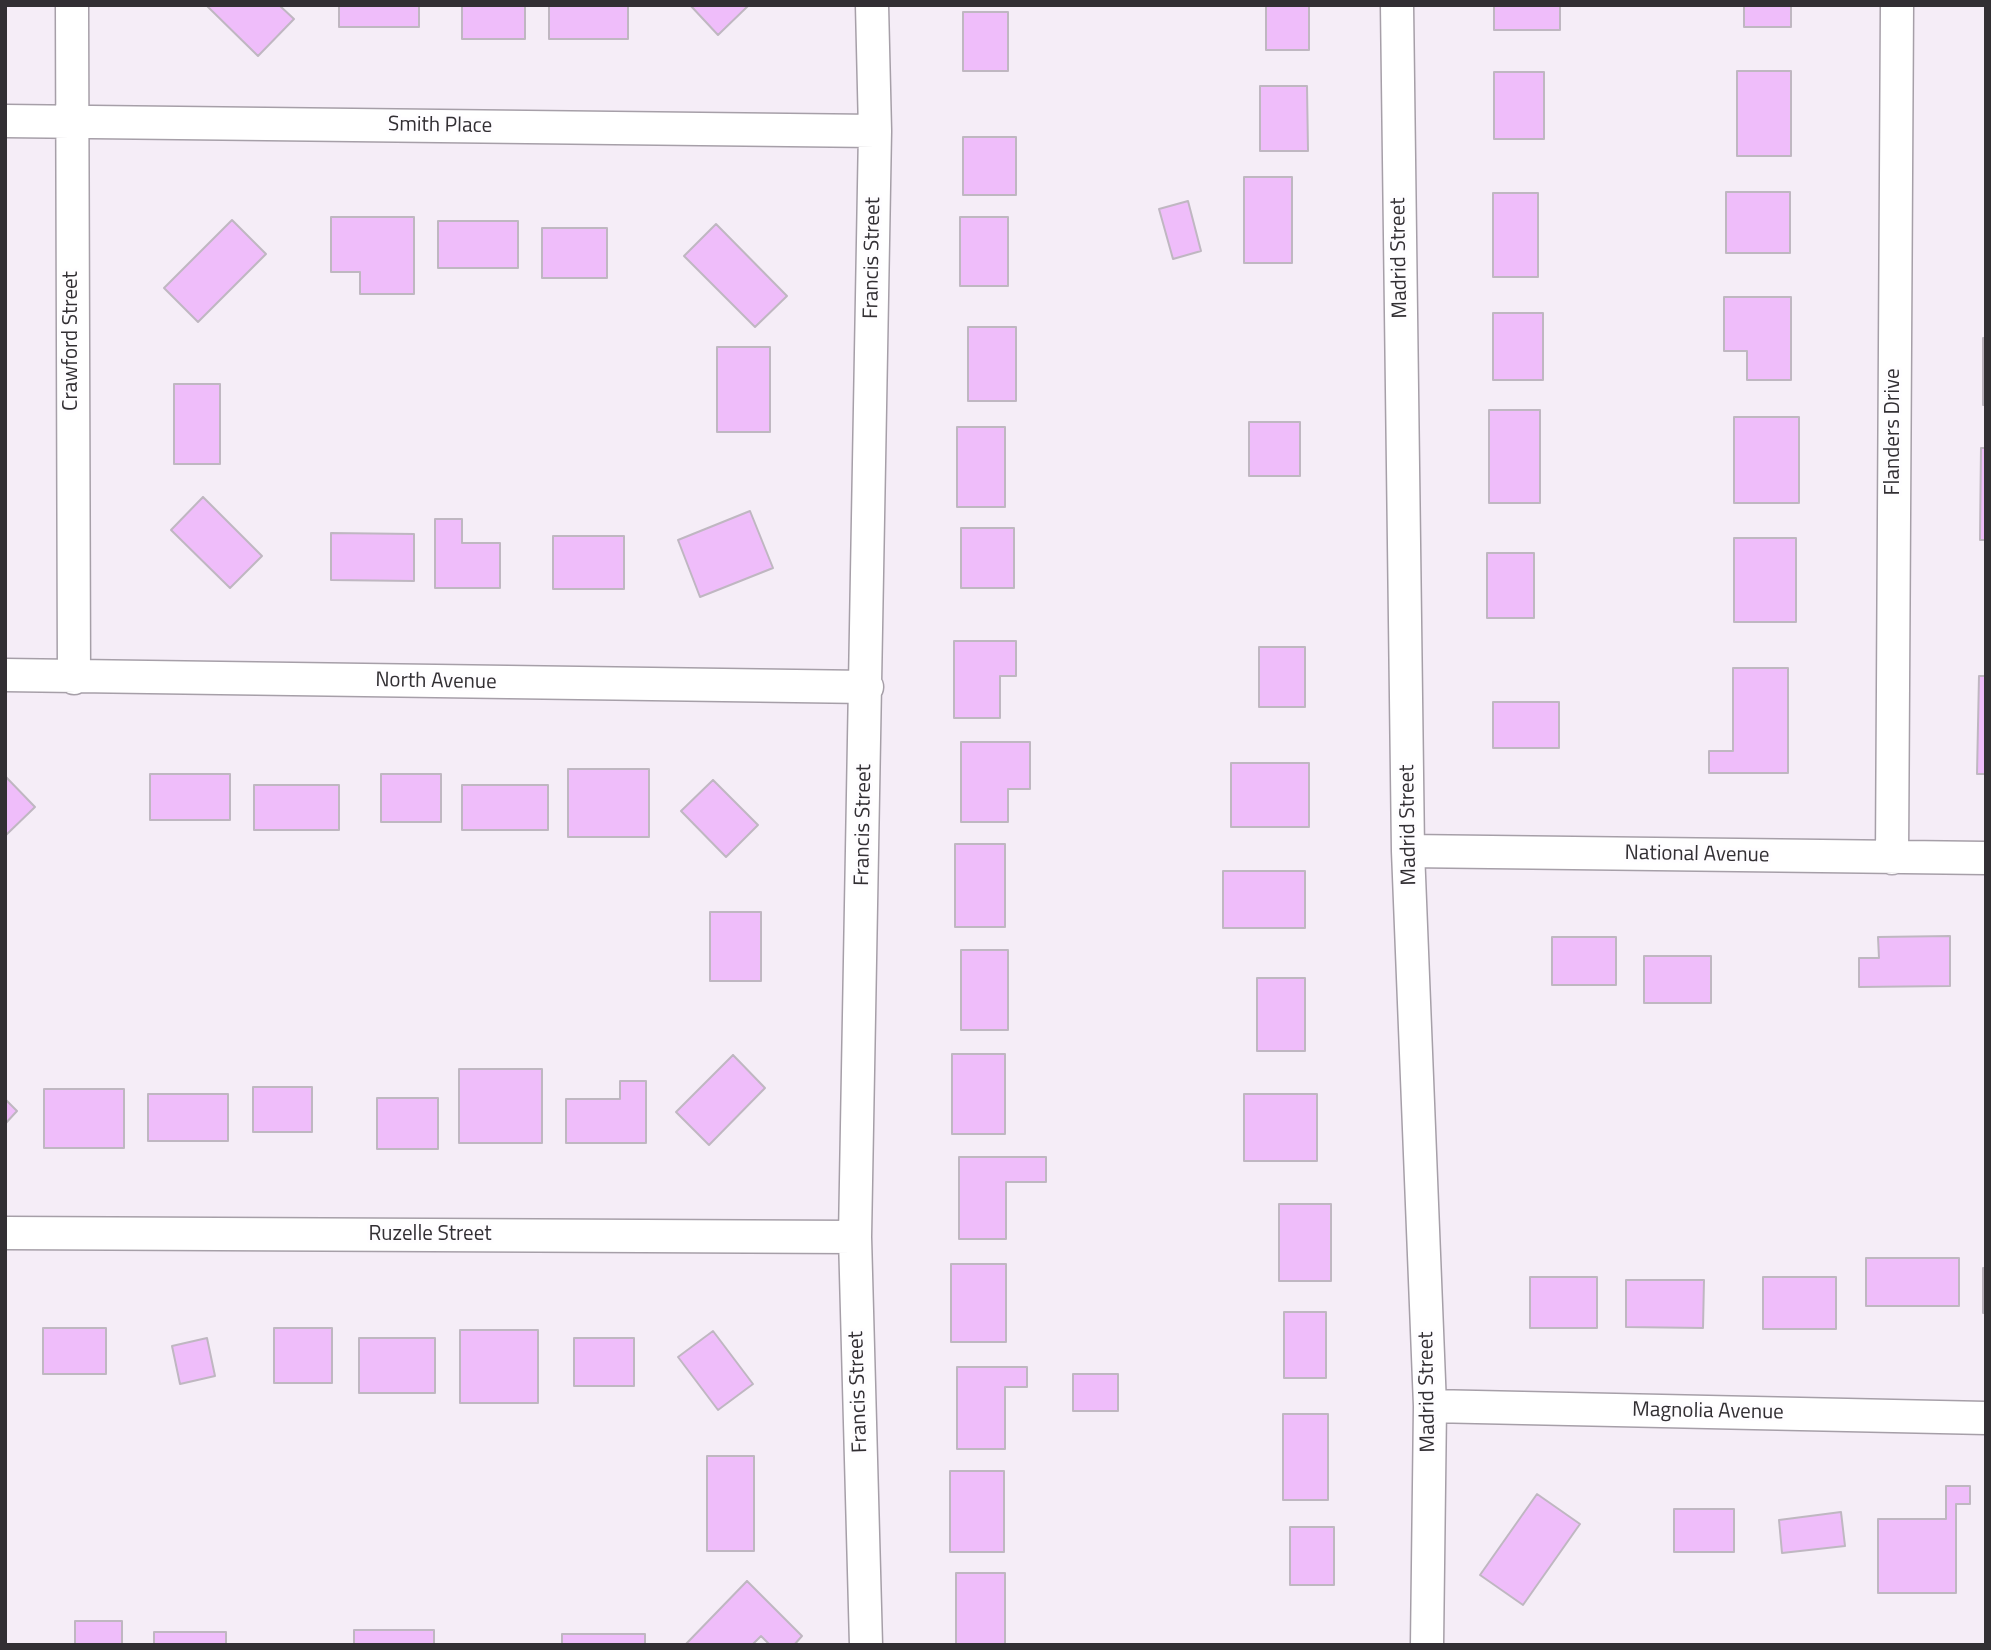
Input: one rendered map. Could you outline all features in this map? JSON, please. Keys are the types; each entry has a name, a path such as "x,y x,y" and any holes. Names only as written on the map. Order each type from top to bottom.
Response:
{"street":[{"name":"Crawford Street","path":"72,5 74,678"},
{"name":"Francis Street","path":"866,1645 855,1237 875,131 872,5"},
{"name":"Madrid Street","path":"1397,5 1409,851 1430,1406 1427,1645"},
{"name":"Flanders Drive","path":"1892,858 1897,5"},
{"name":"Smith Place","path":"5,121 875,131"},
{"name":"North Avenue","path":"5,676 867,687"},
{"name":"National Avenue","path":"1409,851 1986,858"},
{"name":"Ruzelle Street","path":"5,1233 855,1237"},
{"name":"Magnolia Avenue","path":"1430,1406 1986,1418"}],"building":[{"path":"206,5 279,5 294,19 258,56"},
{"path":"339,5 419,5 419,27 339,27"},
{"path":"462,5 525,5 525,39 462,39"},
{"path":"549,5 628,5 628,39 549,39"},
{"path":"690,5 749,5 718,35"},
{"path":"1266,5 1309,5 1309,50 1266,50"},
{"path":"1494,5 1560,5 1560,30 1494,30"},
{"path":"1744,5 1791,5 1791,27 1744,27"},
{"path":"963,12 1008,12 1008,71 963,71"},
{"path":"1737,71 1791,71 1791,156 1737,156"},
{"path":"1494,72 1544,72 1544,139 1494,139"},
{"path":"1260,86 1307,86 1308,151 1260,151"},
{"path":"963,137 1016,137 1016,195 963,195"},
{"path":"1244,177 1292,177 1292,263 1244,263"},
{"path":"1726,192 1790,192 1790,253 1726,253"},
{"path":"1493,193 1538,193 1538,277 1493,277"},
{"path":"1188,201 1201,251 1173,259 1159,209"},
{"path":"331,217 414,217 414,294 360,294 360,272 331,272"},
{"path":"960,217 1008,217 1008,286 960,286"},
{"path":"232,220 266,254 198,322 164,288"},
{"path":"438,221 518,221 518,268 438,268"},
{"path":"716,224 787,296 755,327 684,256"},
{"path":"542,228 607,228 607,278 542,278"},
{"path":"1724,297 1791,297 1791,380 1747,380 1747,351 1724,351"},
{"path":"1493,313 1543,313 1543,380 1493,380"},
{"path":"968,327 1016,327 1016,401 968,401"},
{"path":"1983,338 1986,338 1986,405 1983,405"},
{"path":"717,347 770,347 770,432 717,432"},
{"path":"174,384 220,384 220,464 174,464"},
{"path":"1489,410 1540,410 1540,503 1489,503"},
{"path":"1734,417 1799,417 1799,503 1734,503"},
{"path":"1249,422 1300,422 1300,476 1249,476"},
{"path":"957,427 1005,427 1005,507 957,507"},
{"path":"1981,448 1986,448 1986,540 1980,540"},
{"path":"203,497 262,556 230,588 171,530"},
{"path":"750,511 773,568 700,597 678,540"},
{"path":"435,519 462,519 462,543 500,543 500,588 435,588"},
{"path":"961,528 1014,528 1014,588 961,588"},
{"path":"331,533 414,534 414,581 331,580"},
{"path":"553,536 624,536 624,589 553,589"},
{"path":"1734,538 1796,538 1796,622 1734,622"},
{"path":"1487,553 1534,553 1534,618 1487,618"},
{"path":"954,641 1016,641 1016,676 1000,676 1000,718 954,718"},
{"path":"1259,647 1305,647 1305,707 1259,707"},
{"path":"1733,668 1788,668 1788,773 1709,773 1709,751 1733,751"},
{"path":"1979,676 1986,676 1986,774 1977,774"},
{"path":"1493,702 1559,702 1559,748 1493,748"},
{"path":"961,742 1030,742 1030,789 1008,789 1008,822 961,822"},
{"path":"1231,763 1309,763 1309,827 1231,827"},
{"path":"568,769 649,769 649,837 568,837"},
{"path":"150,774 230,774 230,820 150,820"},
{"path":"381,774 441,774 441,822 381,822"},
{"path":"5,776 35,807 5,836"},
{"path":"713,780 758,825 726,857 681,811"},
{"path":"254,785 339,785 339,830 254,830"},
{"path":"462,785 548,785 548,830 462,830"},
{"path":"955,844 1005,844 1005,927 955,927"},
{"path":"1223,871 1305,871 1305,928 1223,928"},
{"path":"710,912 761,912 761,981 710,981"},
{"path":"1950,936 1950,986 1859,987 1859,958 1879,958 1878,937"},
{"path":"1552,937 1616,937 1616,985 1552,985"},
{"path":"961,950 1008,950 1008,1030 961,1030"},
{"path":"1644,956 1711,956 1711,1003 1644,1003"},
{"path":"1257,978 1305,978 1305,1051 1257,1051"},
{"path":"952,1054 1005,1054 1005,1134 952,1134"},
{"path":"733,1055 765,1088 709,1145 676,1112"},
{"path":"459,1069 542,1069 542,1143 459,1143"},
{"path":"620,1081 646,1081 646,1143 566,1143 566,1099 620,1099"},
{"path":"253,1087 312,1087 312,1132 253,1132"},
{"path":"44,1089 124,1089 124,1148 44,1148"},
{"path":"148,1094 228,1094 228,1141 148,1141"},
{"path":"1244,1094 1317,1094 1317,1161 1244,1161"},
{"path":"377,1098 438,1098 438,1149 377,1149"},
{"path":"5,1099 17,1111 5,1124"},
{"path":"959,1157 1046,1157 1046,1182 1006,1182 1006,1239 959,1239"},
{"path":"1279,1204 1331,1204 1331,1281 1279,1281"},
{"path":"1866,1258 1959,1258 1959,1306 1866,1306"},
{"path":"951,1264 1006,1264 1006,1342 951,1342"},
{"path":"1983,1268 1986,1268 1986,1313 1983,1313"},
{"path":"1530,1277 1597,1277 1597,1328 1530,1328"},
{"path":"1763,1277 1836,1277 1836,1329 1763,1329"},
{"path":"1626,1280 1704,1280 1703,1328 1626,1327"},
{"path":"1284,1312 1326,1312 1326,1378 1284,1378"},
{"path":"43,1328 106,1328 106,1374 43,1374"},
{"path":"274,1328 332,1328 332,1383 274,1383"},
{"path":"460,1330 538,1330 538,1403 460,1403"},
{"path":"713,1331 753,1384 718,1410 678,1357"},
{"path":"207,1338 215,1376 180,1384 172,1346"},
{"path":"359,1338 435,1338 435,1393 359,1393"},
{"path":"574,1338 634,1338 634,1386 574,1386"},
{"path":"957,1367 1027,1367 1027,1387 1005,1387 1005,1449 957,1449"},
{"path":"1073,1374 1118,1374 1118,1411 1073,1411"},
{"path":"1283,1414 1328,1414 1328,1500 1283,1500"},
{"path":"707,1456 754,1456 754,1551 707,1551"},
{"path":"950,1471 1004,1471 1004,1552 950,1552"},
{"path":"1946,1486 1970,1486 1970,1504 1956,1504 1956,1593 1878,1593 1878,1519 1946,1519"},
{"path":"1537,1494 1580,1524 1523,1605 1480,1575"},
{"path":"1674,1509 1734,1509 1734,1552 1674,1552"},
{"path":"1841,1512 1845,1546 1782,1553 1779,1520"},
{"path":"1290,1527 1334,1527 1334,1585 1290,1585"},
{"path":"956,1573 1005,1573 1005,1645 956,1645"},
{"path":"747,1581 802,1636 794,1645 770,1645 761,1636 752,1645 685,1645"},
{"path":"75,1621 122,1621 122,1645 75,1645"},
{"path":"354,1630 434,1630 434,1645 354,1645"},
{"path":"154,1632 226,1632 226,1645 154,1645"},
{"path":"562,1634 645,1634 645,1645 562,1645"},
{"path":"332,1644 332,1645 249,1645"},
{"path":"537,1644 537,1645 458,1645"}]}
